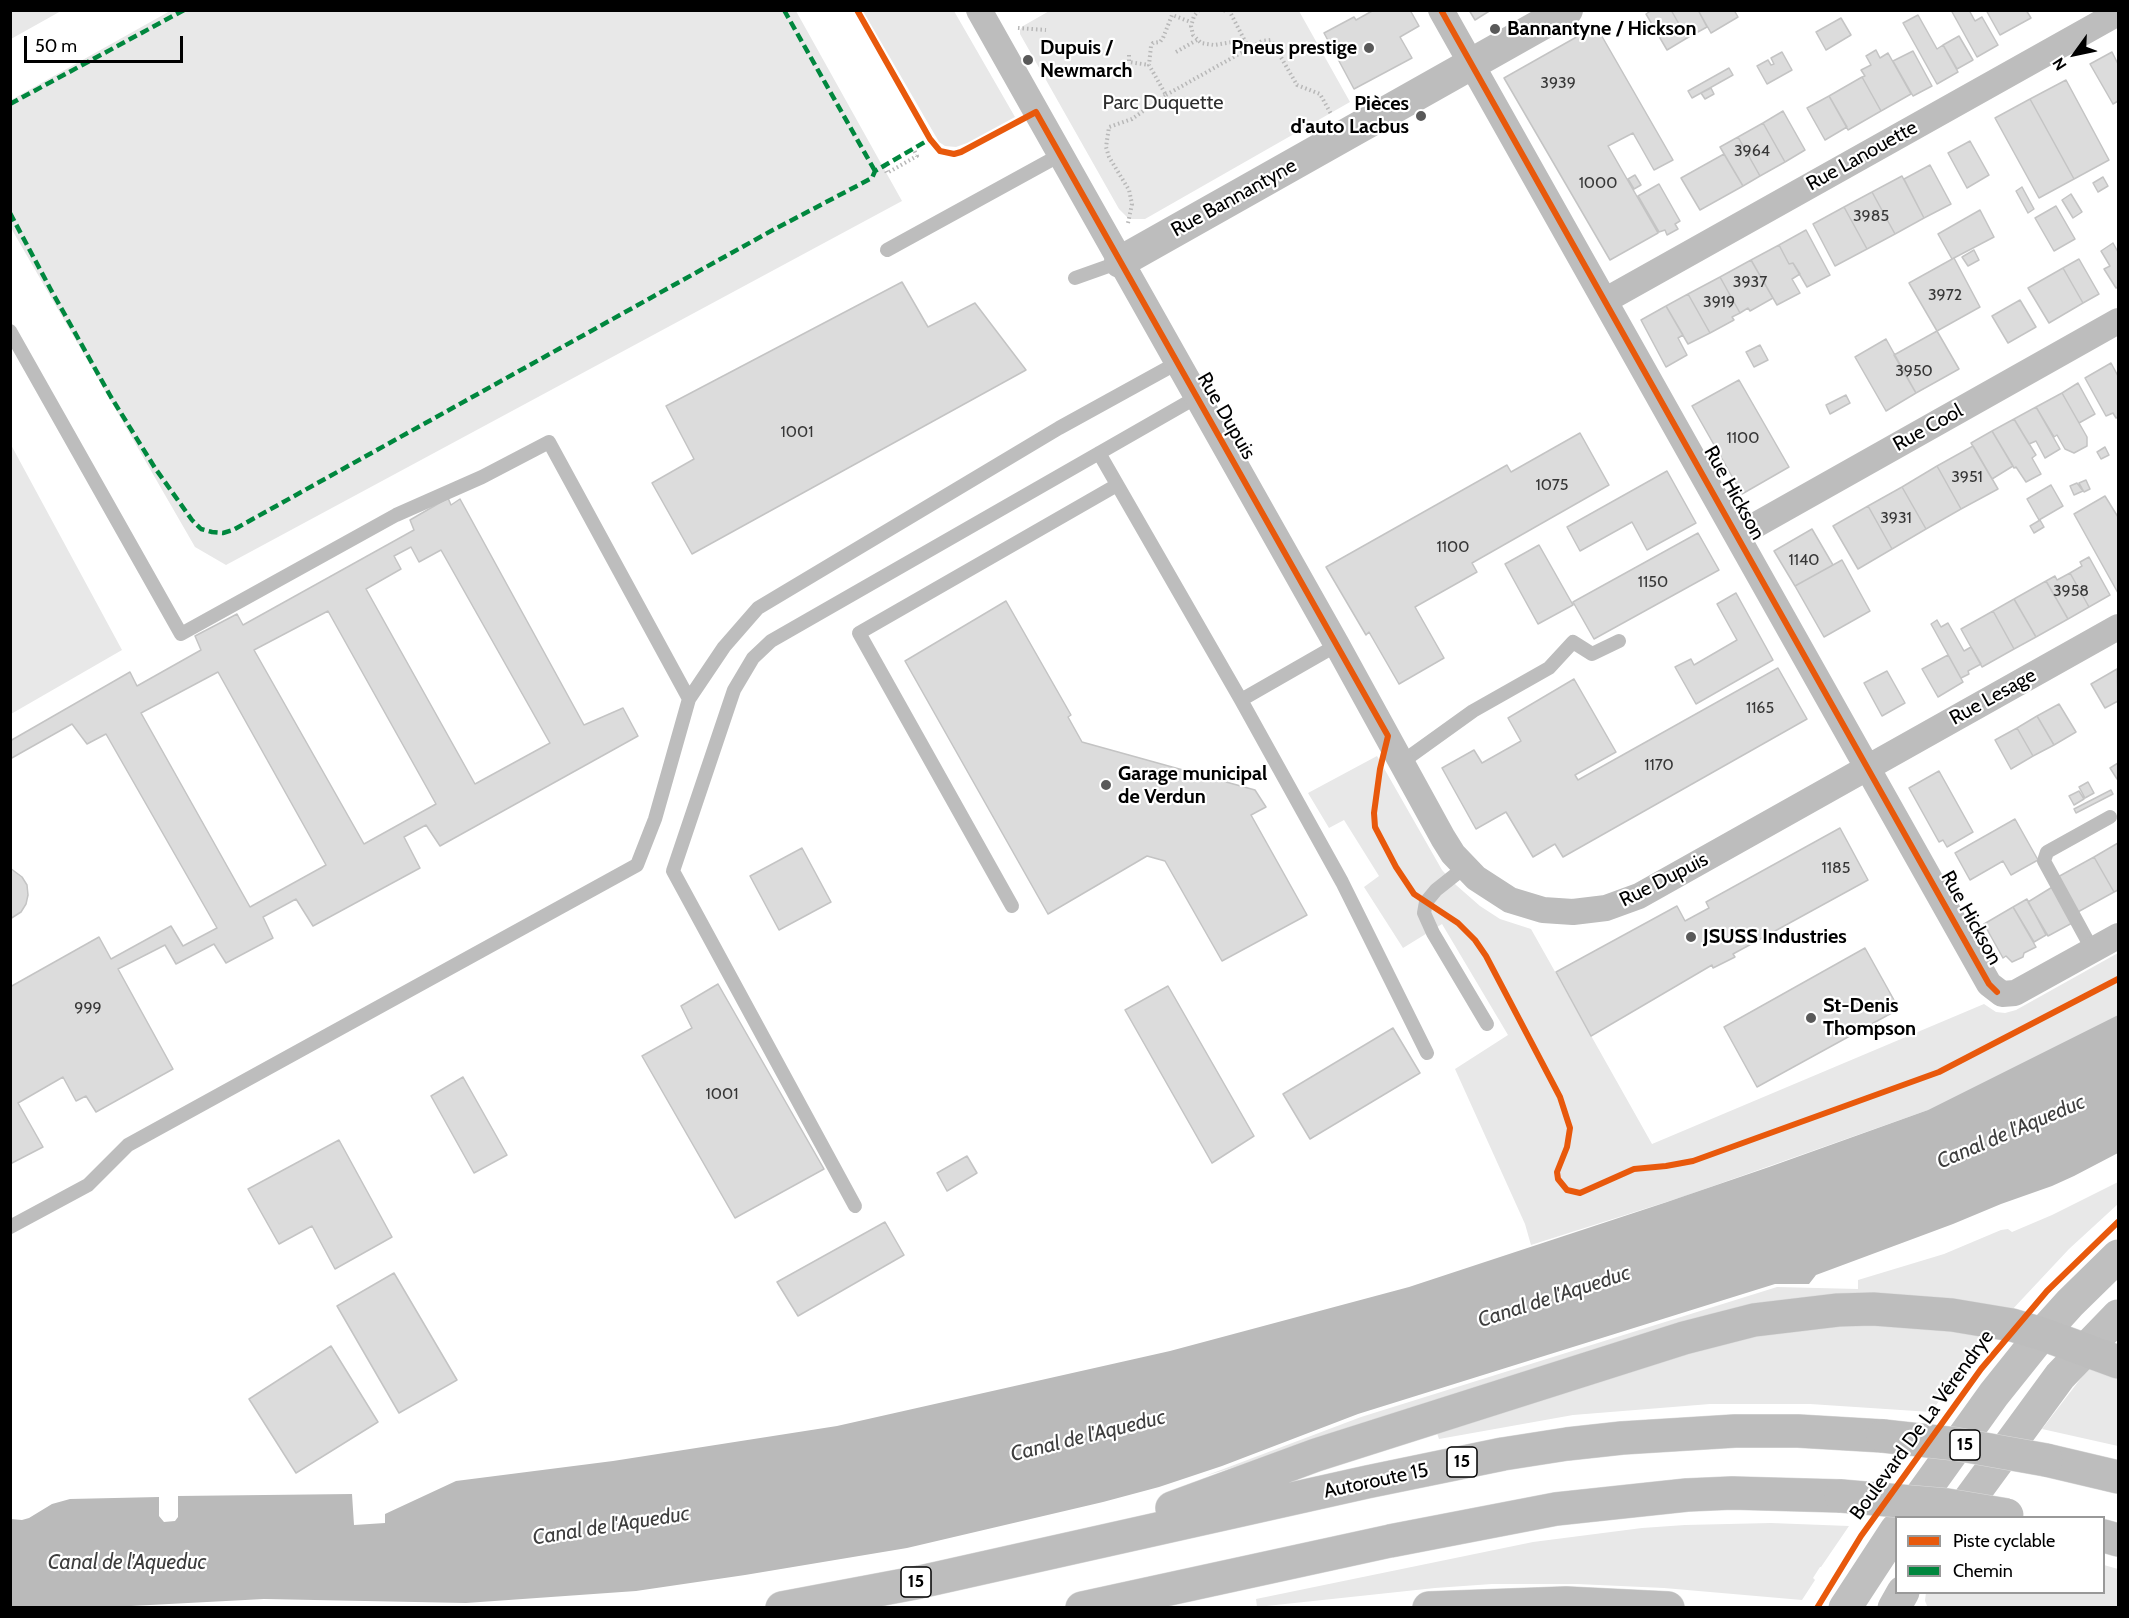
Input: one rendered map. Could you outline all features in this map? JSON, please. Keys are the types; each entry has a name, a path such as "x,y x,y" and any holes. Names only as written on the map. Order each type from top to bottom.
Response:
{"highway":[{"path":"1049,1554 1316,1455 1684,1338 1755,1320 1827,1311 1873,1309 1952,1315 2012,1325 2118,1362"},
{"name":"Autoroute 15","path":"782,1608 920,1582 1503,1454 1633,1437 1734,1431 1798,1431 1883,1436 1956,1444 2046,1460 2118,1477"},
{"path":"1082,1608 1390,1541 1556,1509 1687,1495 1732,1493 1841,1496 1947,1505 2014,1516"},
{"path":"1429,1608 1566,1603 1668,1608"}],"main road":[{"name":"Boulevard De La Vérendrye","path":"1906,1516 1988,1403 2042,1334 2118,1256"},
{"path":"1957,1516 2037,1405 2085,1349 2118,1316"},
{"name":"Boulevard De La Vérendrye","path":"1845,1608 1895,1532"},
{"path":"1894,1608 1902,1594"}],"street":[{"name":"Rue Hickson","path":"1442,10 1989,984 1997,992 2007,994 2021,990 2093,951"},
{"name":"Rue Bannantyne","path":"1120,262 1567,10"},
{"name":"Rue Lanouette","path":"1606,300 2118,13"},
{"name":"Rue Dupuis","path":"996,17 1060,155 1337,645 1443,838 1453,854 1476,878 1510,900 1543,910 1573,912 1606,908 1639,896 1868,768"},
{"name":"Rue Cool","path":"1738,535 2118,321"},
{"name":"Rue Lesage","path":"1868,768 2118,627"},
{"path":"2093,951 2118,936"}],"lane":[{"path":"886,250 1060,155"},
{"path":"1075,278 1120,262"},
{"path":"10,331 181,634 396,515 482,477 549,442 689,699"},
{"path":"10,1227 88,1185 128,1145 637,865 655,819 689,699 724,647 758,608 1059,428 1177,363"},
{"path":"855,1206 673,870 734,690 753,658 771,641 1197,398"},
{"path":"1099,453 1241,700 1342,882 1427,1053"},
{"path":"1012,906 859,633 1117,485"},
{"path":"1402,762 1473,711 1549,668 1573,642 1592,654 1619,641"},
{"path":"1241,700 1337,645"},
{"path":"2093,951 2043,861 2047,852 2110,817"},
{"path":"1465,867 1436,890 1426,902 1424,913 1433,933 1487,1024"}],"path":[{"path":"1199,10 1191,22 1197,40 1207,45 1244,40"},
{"path":"1226,11 1249,49"},
{"path":"1166,95 1149,65 1151,46 1163,38 1172,15 1191,22"},
{"path":"996,17 1046,30"},
{"path":"1176,52 1197,40"},
{"path":"1128,223 1132,204 1129,190 1109,157 1107,147 1109,125 1132,119 1166,95 1262,41 1271,40 1297,85 1320,94 1331,116"},
{"path":"1129,55 1129,62 1149,65"},
{"path":"1148,78 1154,74"},
{"path":"884,167 887,173 917,156 914,150"}],"green space":[{"path":"11,10 61,10 61,11 11,39"},
{"name":"Parc Duquette","path":"1051,10 1299,11 1350,102 1145,219 1129,219 1119,209 1020,34 1023,26"},
{"path":"170,11 796,11 902,201 226,565 195,547 11,228 11,100"},
{"path":"863,11 954,11 1015,117 956,147 945,146 939,142"},
{"path":"10,443 122,650 11,714 10,714"},
{"path":"1377,756 1442,870 1480,906 1500,919 1531,929 1652,1144 1984,1004 1996,1012 2005,1013 2016,1010 2118,953 2118,1015 1928,1110 1682,1197 1531,1245 1525,1224 1455,1069 1508,1035 1442,924 1403,948 1364,887 1379,876 1344,820 1329,828 1308,793"},
{"path":"2118,1182 2118,1204 2069,1249 2010,1312 1906,1299 1331,1438 1205,1476 1361,1417 1777,1287 1858,1289 1858,1280 1944,1254 2001,1230 2008,1229 2012,1232"},
{"path":"1839,1322 1989,1332 1931,1412 1810,1404 1710,1404 1573,1415 1439,1439 1436,1430 1693,1348"},
{"path":"2091,1365 2118,1373 2118,1446 2042,1429"},
{"path":"1771,1523 1849,1526 1813,1578 1815,1580 1802,1600 1664,1588 1577,1584 1492,1584 1257,1607 1256,1599 1533,1542 1642,1528"},
{"path":"2105,1565 2118,1569 2118,1607 1928,1608 1925,1601 1926,1594 2105,1594"}],"water":[{"name":"Canal de l'Aqueduc","path":"2118,1015 2118,1153 2074,1176 1816,1275 1809,1284 1775,1284 1358,1414 1222,1466 1159,1487 907,1548 636,1591 466,1603 264,1599 112,1607 11,1607 11,1519 29,1518 52,1504 70,1499 159,1497 159,1516 164,1522 175,1521 178,1517 178,1496 352,1494 354,1525 385,1523 385,1514 456,1481 613,1461 837,1426 1170,1351 1409,1287 1769,1167 1928,1110"}],"building":[{"name":"Pneus prestige","path":"1374,10 1410,10 1419,26 1400,37 1412,58 1354,89 1324,33 1354,17 1356,20"},
{"path":"1469,10 1491,10 1475,20"},
{"path":"1652,10 1671,10 1687,38 1667,50 1646,14"},
{"path":"1671,10 1698,10 1707,27 1687,38"},
{"path":"1698,10 1734,10 1738,17 1711,33"},
{"path":"1951,10 1969,10 1975,21 1982,17 1998,45 1977,57"},
{"path":"1986,10 2026,10 2031,18 2000,35"},
{"path":"1918,15 1937,49 1943,45 1958,72 1937,84 1903,23"},
{"path":"1841,18 1851,35 1826,50 1816,32"},
{"path":"1596,26 1673,160 1654,170 1633,133 1608,146 1658,233 1610,260 1504,78"},
{"path":"1959,36 1973,60 1957,69 1943,45"},
{"path":"1876,50 1880,58 1888,53 1911,94 1881,111 1862,77 1865,76 1861,70 1871,65 1866,56"},
{"path":"1913,51 1932,86 1913,96 1893,61"},
{"path":"1782,52 1792,70 1767,84 1757,66 1768,60 1771,65 1774,64 1771,58"},
{"path":"2112,52 2118,64 2118,101 2113,104 2090,64"},
{"path":"1729,68 1733,75 1692,98 1688,91"},
{"path":"1862,77 1881,111 1848,130 1829,96"},
{"path":"2066,80 2109,160 2074,179 2030,99"},
{"path":"1711,88 1714,94 1705,99 1701,93"},
{"path":"1829,96 1847,127 1825,140 1807,108"},
{"path":"2030,99 2074,179 2039,198 1995,118"},
{"path":"1783,111 1805,150 1785,162 1763,123"},
{"path":"1763,123 1785,162 1760,176 1738,137"},
{"path":"1738,137 1760,176 1743,186 1720,147"},
{"path":"1970,141 1989,175 1967,188 1948,153"},
{"path":"1724,154 1743,186 1700,210 1681,178"},
{"path":"1930,165 1951,204 1924,218 1904,179"},
{"path":"1635,175 1641,185 1634,189 1628,179"},
{"path":"1902,176 1924,218 1895,234 1872,192"},
{"path":"2103,177 2108,186 2098,192 2093,183"},
{"path":"1659,184 1680,221 1675,224 1678,229 1667,235 1665,230 1659,232 1638,196"},
{"path":"2022,187 2034,209 2028,213 2016,191"},
{"path":"1872,192 1895,234 1867,249 1844,207"},
{"path":"2071,194 2082,212 2073,218 2062,200"},
{"path":"2056,206 2075,239 2054,251 2035,218"},
{"path":"1844,207 1867,249 1835,266 1813,224"},
{"path":"1980,210 1994,237 1952,259 1938,234"},
{"path":"1806,230 1830,275 1807,287 1793,263 1789,264 1779,245"},
{"path":"2113,243 2118,252 2118,287 2116,288 2104,269 2110,266 2101,251"},
{"path":"1779,245 1789,264 1793,263 1800,274 1792,279 1800,293 1777,305 1751,260"},
{"path":"1974,250 1979,260 1968,266 1962,257"},
{"path":"1954,258 1980,307 1937,331 1909,283"},
{"path":"2079,259 2099,294 2083,303 2063,268"},
{"path":"1751,260 1773,298 1750,311 1748,308 1740,313 1720,277"},
{"path":"2063,268 2083,303 2049,323 2028,288"},
{"path":"1720,277 1740,313 1732,317 1734,320 1710,333 1688,294"},
{"path":"902,282 928,327 975,303 1026,370 692,554 652,483 694,459 666,406"},
{"path":"1688,294 1710,333 1688,344 1666,306"},
{"path":"2020,300 2036,327 2008,343 1992,316"},
{"path":"1666,306 1683,335 1678,338 1687,355 1666,367 1641,320"},
{"path":"1937,331 1959,369 1916,393 1894,355"},
{"path":"1886,339 1916,393 1886,411 1855,357"},
{"path":"1760,345 1768,360 1754,367 1746,352"},
{"path":"2111,363 2118,376 2118,417 2116,418 2113,413 2106,416 2085,378"},
{"path":"1739,380 1789,467 1742,494 1692,406"},
{"path":"2078,383 2095,414 2079,423 2062,393"},
{"path":"2062,393 2087,437 2087,446 2074,453 2065,449 2057,435 2054,437 2036,407"},
{"path":"1846,395 1850,403 1830,414 1826,405"},
{"path":"2036,407 2060,449 2045,458 2036,441 2029,444 2014,419"},
{"path":"2014,419 2036,455 2032,458 2041,474 2026,482 2016,467 2014,468 1992,431"},
{"path":"1992,431 2013,466 1992,479 1971,443"},
{"path":"1580,433 1609,485 1472,563 1477,572 1415,607 1444,658 1399,684 1369,632 1366,635 1326,567 1507,465 1511,472"},
{"path":"1973,446 1998,489 1961,509 1937,466"},
{"path":"2105,447 2109,455 2101,459 2097,452"},
{"path":"1937,466 1961,509 1926,529 1902,487"},
{"path":"1667,471 1696,523 1647,550 1632,522 1580,551 1567,527"},
{"path":"2086,480 2090,489 2084,492 2079,483"},
{"path":"2077,483 2083,491 2074,495 2070,486"},
{"path":"2051,485 2063,506 2039,520 2027,499"},
{"path":"1902,487 1926,529 1892,549 1868,506"},
{"path":"2105,496 2118,517 2118,593 2074,514"},
{"path":"448,498 451,505 460,499 584,725 623,708 638,736 440,846 426,825 404,837 420,868 313,926 296,899 263,917 273,938 226,963 214,944 176,964 165,945 118,969 173,1069 96,1112 86,1096 76,1101 63,1077 18,1103 43,1147 10,1164 10,987 99,937 111,959 171,926 183,946 217,928 106,734 87,744 72,724 10,759 10,741 130,672 137,686 201,650 195,636 237,614 243,625 414,530 410,520","holes":["411,547 419,562 441,550 550,743 475,784 366,589 401,569 394,556","328,611 436,804 364,844 254,650","218,672 326,865 250,907 141,713"]},
{"path":"1868,506 1892,549 1858,569 1833,526"},
{"path":"2040,520 2044,527 2034,533 2030,526"},
{"path":"1812,529 1833,565 1795,586 1774,551"},
{"path":"1698,533 1719,570 1594,639 1573,602"},
{"path":"1539,545 1573,605 1538,624 1505,564"},
{"path":"2089,557 2110,595 2089,607 2070,573 2082,566 2080,562"},
{"path":"1842,560 1870,611 1824,637 1795,586"},
{"path":"2070,573 2089,607 2068,619 2046,581 2055,576 2057,580"},
{"path":"2046,581 2068,619 2036,637 2014,599"},
{"path":"1736,593 1773,660 1696,704 1675,667 1691,659 1694,665 1737,640 1717,604"},
{"path":"2014,599 2036,637 2014,649 1993,611"},
{"name":"Garage municipal de Verdun","path":"1006,601 1071,715 1068,717 1082,742 1255,790 1266,807 1251,815 1307,915 1222,961 1165,861 1147,856 1048,914 905,661"},
{"path":"1993,611 2014,649 1982,667 1961,629"},
{"path":"1937,620 1941,627 1948,623 1964,651 1971,647 1981,664 1961,678 1931,624"},
{"path":"1948,655 1963,682 1938,697 1922,669"},
{"path":"1778,668 1807,719 1563,857 1555,844 1533,857 1506,812 1476,829 1442,768 1474,750 1482,763 1521,741 1508,718 1574,679 1616,752 1575,775 1578,780"},
{"path":"2117,669 2118,701 2105,708 2091,684"},
{"path":"1887,671 1905,703 1882,716 1864,683"},
{"path":"2059,704 2076,732 2054,745 2037,716"},
{"path":"2037,716 2054,745 2033,756 2017,728"},
{"path":"2017,728 2033,756 2011,769 1995,740"},
{"path":"2118,763 2118,778 2117,779 2110,768"},
{"path":"1939,771 1973,832 1947,847 1943,840 1939,842 1909,788"},
{"path":"2088,782 2094,793 2085,798 2079,787"},
{"path":"2111,790 2113,794 2076,813 2074,809"},
{"path":"2079,791 2084,799 2074,805 2069,796"},
{"path":"2015,819 2038,860 2011,875 2003,861 1970,880 1955,853"},
{"name":"JSUSS Industries","path":"1840,828 1868,880 1733,954 1735,957 1713,968 1712,965 1591,1036 1556,972 1677,906 1685,921 1709,908 1706,902"},
{"path":"2118,843 2118,890 2114,892 2094,857"},
{"path":"802,848 831,902 779,930 750,876"},
{"path":"2094,857 2114,892 2076,913 2056,878"},
{"path":"10,868 22,877 27,885 28,895 21,912 10,919"},
{"path":"2054,886 2074,922 2048,936 2028,902"},
{"path":"2027,899 2046,935 2034,942 2013,907"},
{"path":"2013,907 2036,947 2012,962 2006,956 2003,958 1984,924"},
{"name":"St-Denis Thompson","path":"1865,948 1899,1009 1757,1087 1724,1027"},
{"path":"718,984 824,1169 735,1218 642,1056 692,1028 681,1006"},
{"path":"1168,986 1254,1136 1212,1163 1125,1010"},
{"path":"1393,1028 1420,1073 1310,1139 1283,1094"},
{"path":"463,1077 507,1155 474,1173 431,1096"},
{"path":"339,1140 392,1237 335,1269 312,1226 279,1244 248,1189"},
{"path":"967,1156 977,1173 947,1191 937,1173"},
{"path":"885,1222 904,1255 798,1316 777,1282"},
{"path":"394,1273 457,1380 399,1413 337,1306"},
{"path":"331,1346 378,1422 296,1473 249,1399"}],"marked path":[{"path":"10,104 184,10"},
{"path":"784,10 875,171"},
{"path":"10,213 111,397 155,468 201,529 223,533 233,530 771,231 872,178 875,171 930,139"}],"cycle path":[{"path":"857,10 930,139 940,151 954,154 961,152 1036,112 1388,736 1380,769 1374,813 1375,827 1396,867 1414,894 1458,923 1475,940 1486,956 1560,1097 1570,1128 1567,1147 1557,1172 1558,1179 1567,1190 1580,1193 1634,1169 1693,1161 1939,1072 2118,979"},
{"path":"1441,10 1989,984 1997,992"},
{"path":"1817,1608 1861,1536 1981,1369 2047,1291 2118,1222"}],"place":[{"name":"Bannantyne / Hickson","path":"1495,29"},
{"name":"Pneus prestige","path":"1369,48"},
{"name":"Dupuis / Newmarch","path":"1028,60"},
{"name":"Pièces d'auto Lacbus","path":"1421,116"},
{"name":"Garage municipal de Verdun","path":"1106,785"},
{"name":"JSUSS Industries","path":"1691,937"},
{"name":"St-Denis Thompson","path":"1811,1018"}]}
